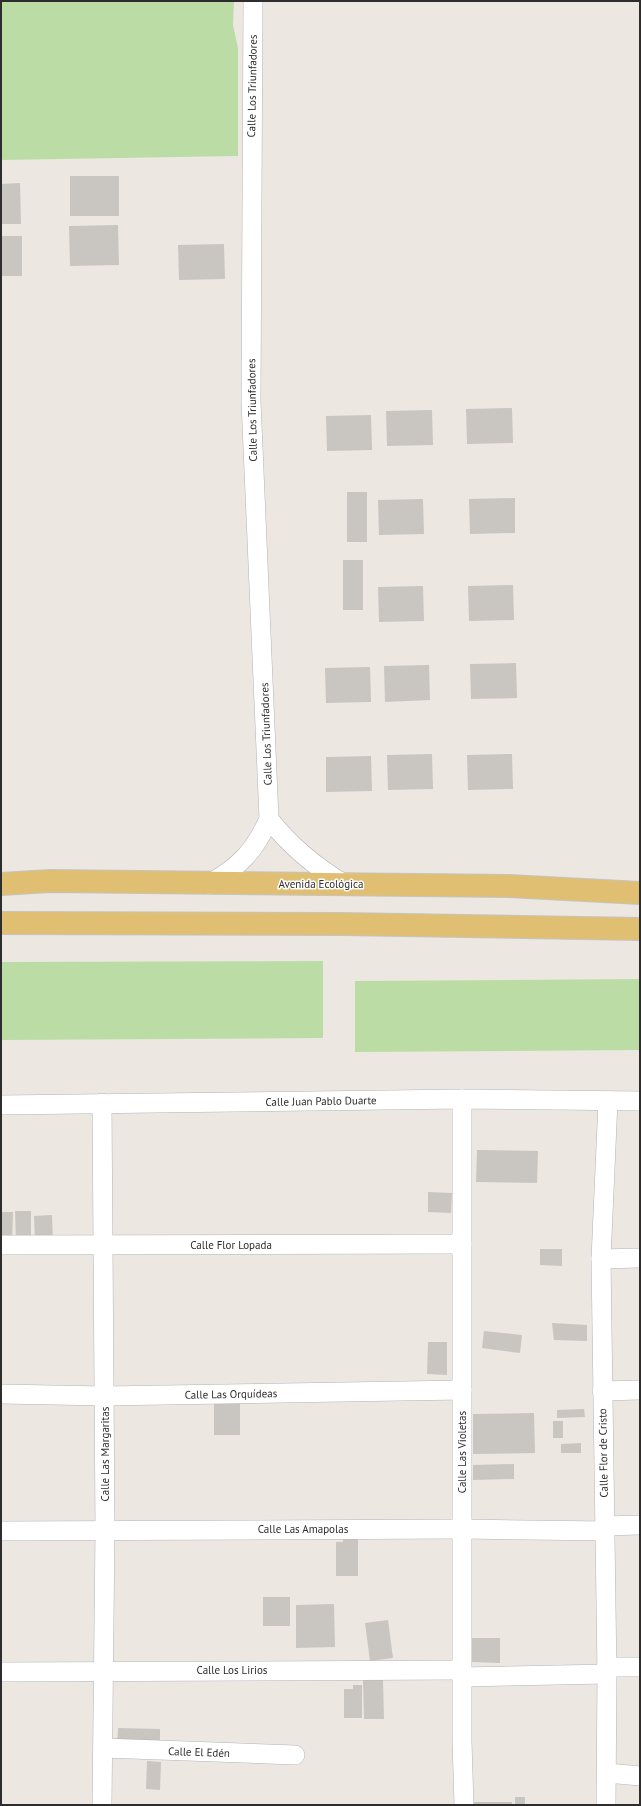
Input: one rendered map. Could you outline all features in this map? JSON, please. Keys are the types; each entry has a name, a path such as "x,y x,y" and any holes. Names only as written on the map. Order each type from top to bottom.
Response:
{"main road":[{"name":"Avenida Ecológica","path":"1,884 50,881 209,884 509,886 640,893"},
{"path":"1,924 349,924 640,929"}],"street":[{"name":"Calle Los Triunfadores","path":"209,884 229,872 246,858 260,840 269,820 251,401 253,1"},
{"path":"269,820 286,840 304,857 324,873 346,884"},
{"name":"Calle Juan Pablo Duarte","path":"1,1105 462,1099 608,1102 640,1101"},
{"name":"Calle Las Violetas","path":"462,1099 462,1673 464,1805"},
{"name":"Calle Flor de Cristo","path":"606,1805 606,1671 601,1259 608,1102"},
{"name":"Calle Las Margaritas","path":"102,1103 105,1396 105,1671 102,1805"},
{"name":"Calle Flor Lopada","path":"1,1245 462,1244"},
{"path":"601,1259 640,1258"},
{"name":"Calle Las Orquídeas","path":"1,1394 105,1396 462,1390"},
{"path":"602,1391 640,1390"},
{"name":"Calle Las Amapolas","path":"1,1531 604,1528 640,1525"},
{"path":"606,1671 640,1667"},
{"name":"Calle Los Lirios","path":"1,1672 105,1671 462,1673 606,1671"},
{"name":"Calle El Edén","path":"103,1748 295,1755"},
{"path":"606,1772 640,1776"}],"green space":[{"path":"1,1 234,1 233,25 238,48 238,156 1,160"},
{"path":"323,961 323,1038 1,1040 1,962"},
{"path":"640,979 640,1050 355,1052 355,981"}],"building":[{"path":"70,176 119,176 119,216 70,216"},
{"path":"20,183 21,224 1,224 1,184"},
{"path":"118,225 119,265 70,266 69,226"},
{"path":"1,236 22,236 22,276 1,276"},
{"path":"224,244 225,279 179,280 178,245"},
{"path":"512,408 513,443 467,444 466,409"},
{"path":"432,410 433,445 387,446 386,411"},
{"path":"371,415 372,450 327,451 326,416"},
{"path":"347,492 367,492 367,542 347,542"},
{"path":"515,498 515,533 470,534 469,499"},
{"path":"423,499 424,534 379,535 378,500"},
{"path":"343,560 363,560 363,610 343,610"},
{"path":"513,585 514,620 469,621 468,586"},
{"path":"423,586 424,621 379,622 378,587"},
{"path":"516,663 517,698 471,699 470,664"},
{"path":"429,665 430,700 385,702 384,666"},
{"path":"370,667 371,702 326,703 325,668"},
{"path":"432,754 433,789 388,790 387,755"},
{"path":"512,754 513,789 468,790 467,755"},
{"path":"371,756 372,791 326,792 326,757"},
{"path":"477,1150 538,1151 537,1183 476,1182"},
{"path":"428,1192 452,1193 451,1213 428,1212"},
{"path":"15,1211 31,1211 31,1243 16,1243"},
{"path":"1,1212 13,1212 12,1244 1,1243"},
{"path":"52,1215 53,1242 35,1243 34,1216"},
{"path":"540,1249 562,1249 562,1266 540,1265"},
{"path":"552,1323 587,1325 587,1341 554,1340"},
{"path":"484,1331 522,1335 520,1353 482,1348"},
{"path":"428,1342 447,1342 447,1375 427,1374"},
{"path":"214,1400 240,1400 240,1435 214,1435"},
{"path":"584,1409 585,1417 557,1418 557,1410"},
{"path":"534,1413 535,1453 473,1454 473,1414"},
{"path":"553,1421 563,1421 563,1438 553,1438"},
{"path":"581,1443 581,1453 561,1453 561,1444"},
{"path":"514,1464 514,1479 473,1480 473,1465"},
{"path":"343,1538 358,1538 358,1576 336,1576 336,1542 343,1542"},
{"path":"263,1597 290,1597 290,1626 263,1626"},
{"path":"334,1604 335,1647 296,1648 296,1605"},
{"path":"388,1620 393,1658 370,1661 365,1623"},
{"path":"471,1638 500,1638 500,1663 471,1662"},
{"path":"363,1680 383,1680 384,1719 364,1719"},
{"path":"353,1685 362,1685 362,1718 344,1718 344,1689 353,1689"},
{"path":"118,1728 160,1729 160,1749 117,1748"},
{"path":"147,1761 161,1762 160,1790 146,1789"},
{"path":"515,1797 525,1797 525,1805 515,1805"},
{"path":"473,1802 512,1802 512,1805 473,1805"}]}
